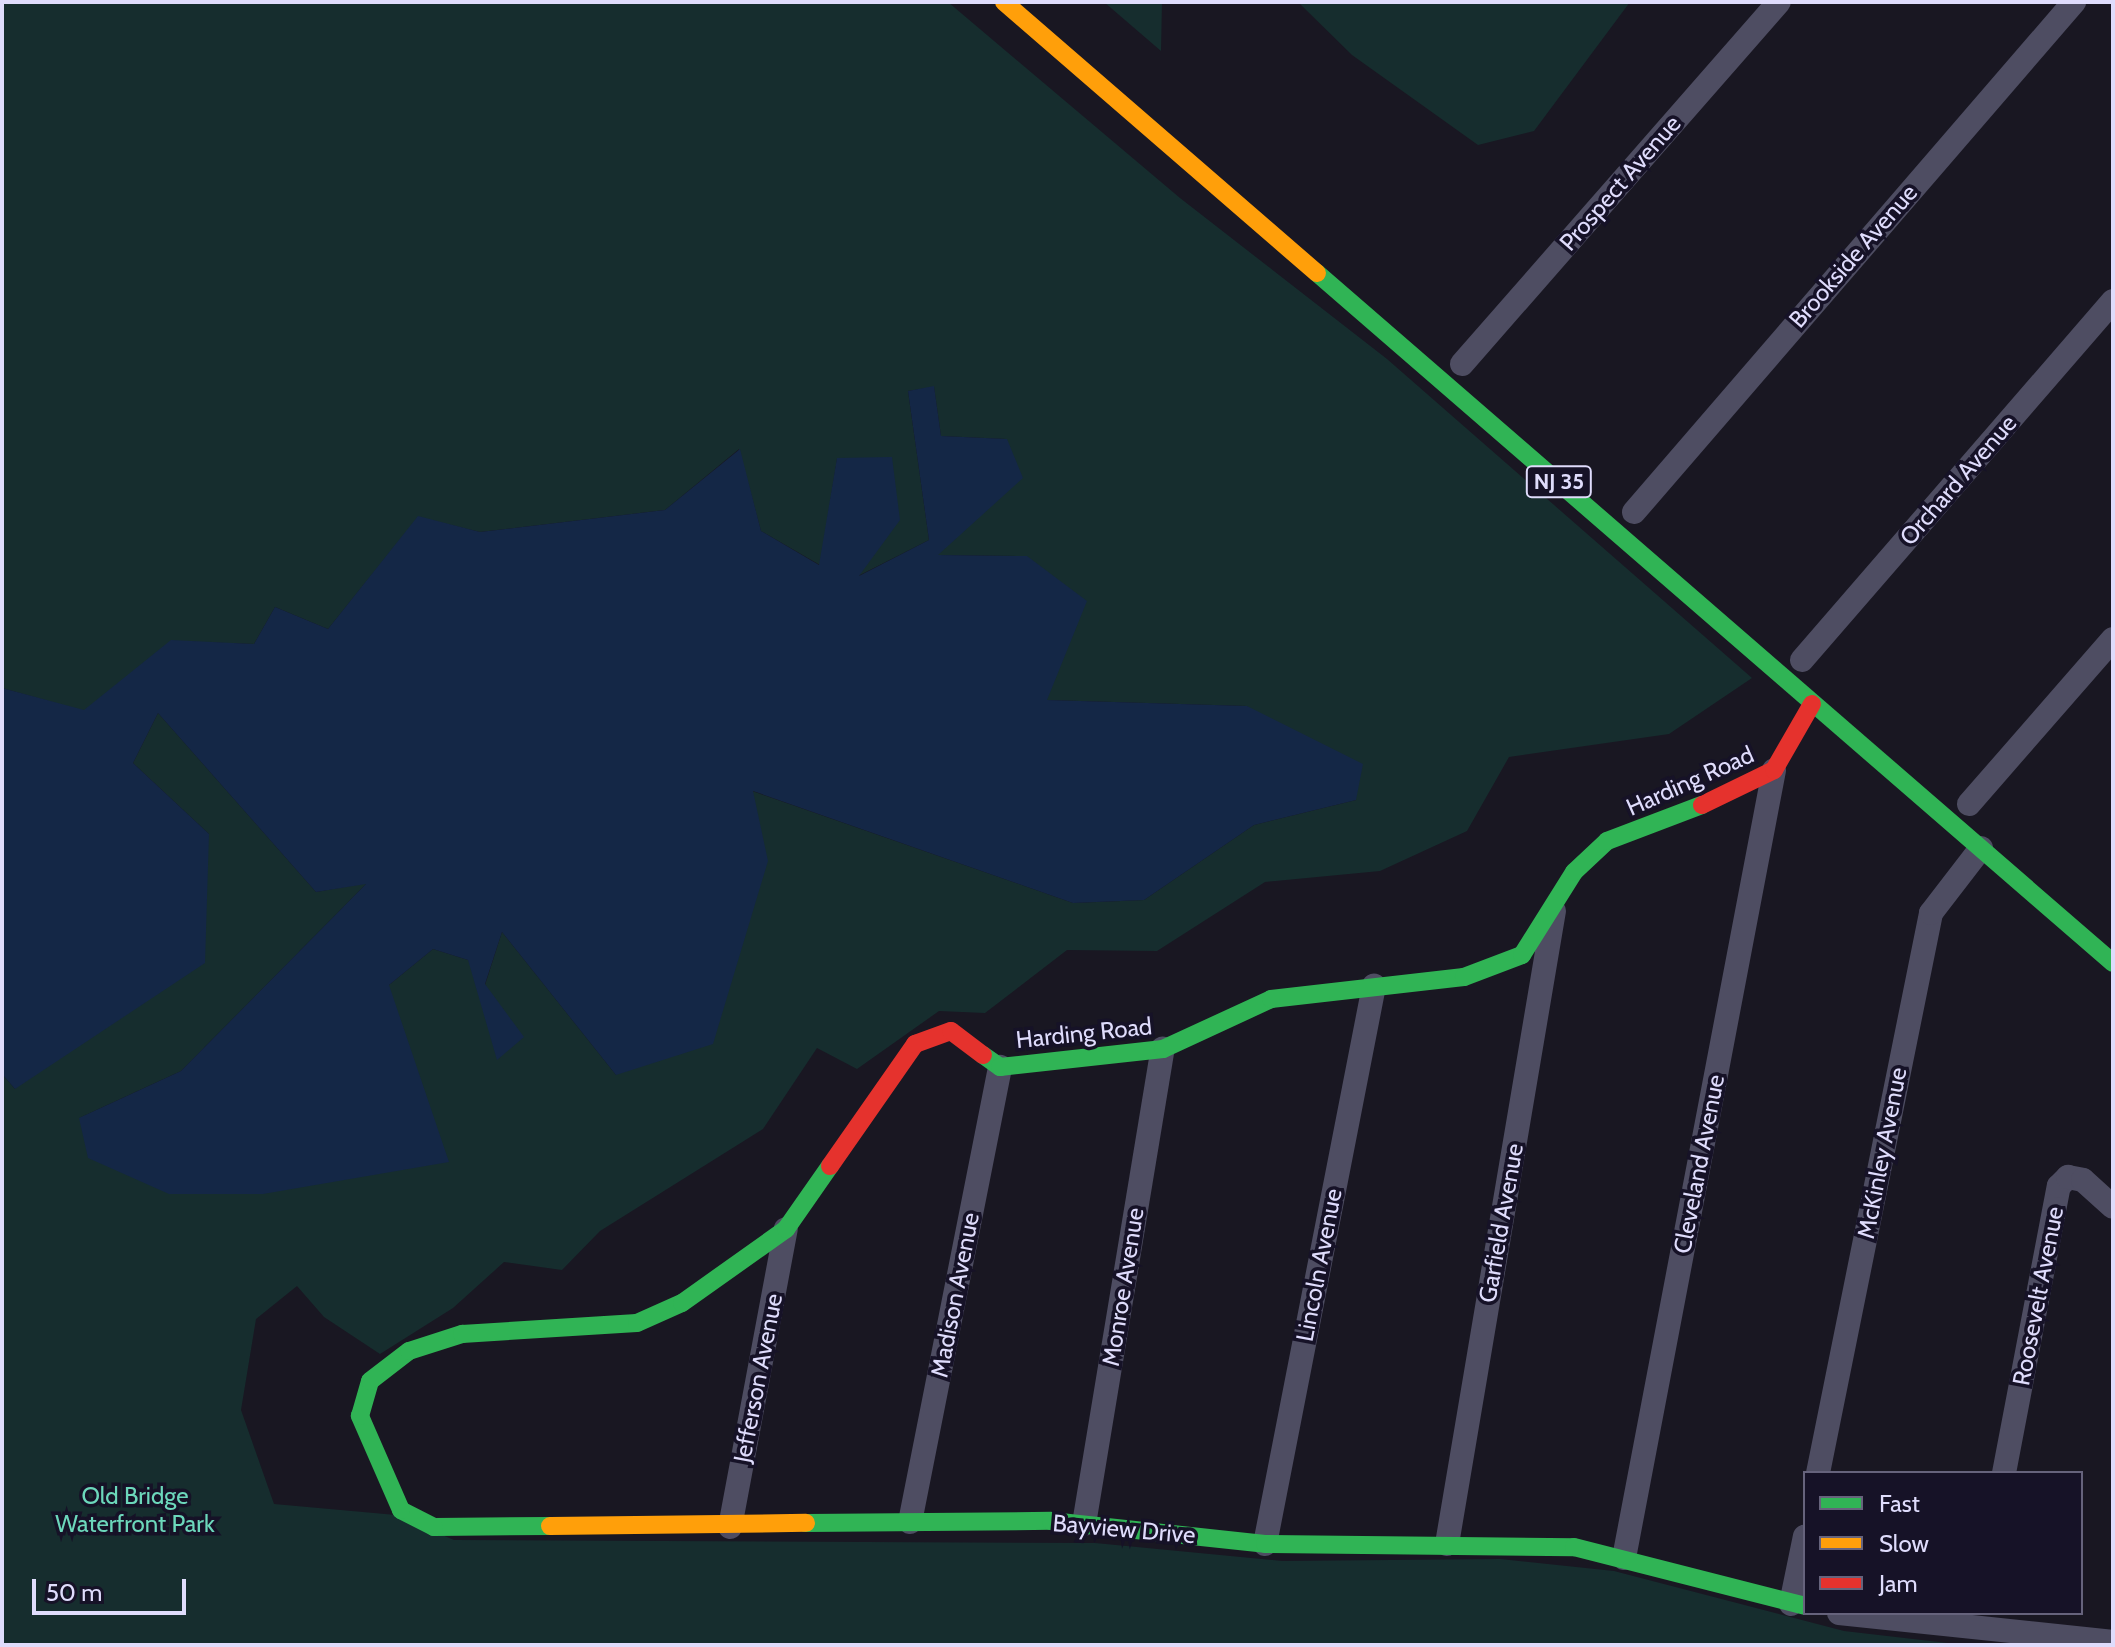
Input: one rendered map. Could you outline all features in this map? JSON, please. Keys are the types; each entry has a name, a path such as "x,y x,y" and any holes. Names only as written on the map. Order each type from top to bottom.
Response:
{"main road":[{"name":"NJ 35","path":"1004,2 2113,963"},
{"name":"Harding Road","path":"434,1527 401,1510 370,1455 360,1416 370,1381 409,1351 462,1334 637,1323 682,1303 786,1229 915,1044 951,1031 1000,1067 1163,1049 1271,999 1464,977 1522,955 1574,872 1607,841 1651,829 1774,770 1812,704"},
{"name":"Bayview Drive","path":"434,1527 730,1527 910,1522 1084,1524 1265,1544 1574,1547 1798,1605"}],"street":[{"name":"Prospect Avenue","path":"1461,364 1779,2"},
{"name":"Brookside Avenue","path":"1634,512 2074,2"},
{"name":"Orchard Avenue","path":"1802,660 2113,301"},
{"path":"1969,804 2113,639"},
{"name":"Cleveland Avenue","path":"1624,1558 1774,770"},
{"name":"McKinley Avenue","path":"1818,1471 1931,913 1981,848"},
{"name":"Garfield Avenue","path":"1447,1544 1556,902"},
{"name":"Lincoln Avenue","path":"1265,1544 1374,986"},
{"name":"Monroe Avenue","path":"1084,1524 1163,1049"},
{"name":"Madison Avenue","path":"910,1522 1000,1067"},
{"name":"Roosevelt Avenue","path":"2004,1471 2059,1186 2068,1177 2083,1180 2113,1207"},
{"name":"Jefferson Avenue","path":"730,1527 786,1229"},
{"path":"1798,1605 1803,1556"},
{"path":"1869,1615 1975,1622 2113,1642"}],"green space":[{"name":"Old Bridge Waterfront Park","path":"2,2 948,2 1180,198 1387,359 1752,678 1669,734 1509,757 1467,831 1380,871 1265,882 1157,951 1067,950 985,1013 939,1011 857,1069 817,1048 763,1129 600,1231 562,1270 504,1262 453,1308 380,1354 324,1317 297,1286 256,1319 241,1410 274,1504 396,1515 454,1540 1095,1543 1282,1561 1500,1559 1614,1571 1844,1631 1965,1645 2,1645 2,1074 15,1089 209,834 133,763 158,713 316,892 367,883 181,1071 79,1118 389,985 433,949 468,960 485,985 502,932 616,1075 752,791 1073,903 1144,900 1254,825 1356,800 1247,706 1046,700 1027,556 936,555 1006,439 941,436 934,387 908,391 929,540 856,577 837,459 820,565 761,531 739,449 665,510 480,532 418,517 328,629 275,607 254,644 171,641 84,711 2,688"},
{"path":"1104,2 1162,2 1161,51"},
{"path":"1298,2 1630,2 1534,131 1478,145 1352,55"}],"water":[{"path":"934,386 941,436 1007,439 1023,478 938,555 1027,556 1087,601 1047,700 1247,706 1363,764 1356,800 1254,825 1144,900 1073,903 753,791 768,861 713,1044 616,1075 502,932 485,984 524,1037 497,1060 468,960 433,949 389,985 449,1162 263,1194 169,1194 88,1158 79,1118 181,1071 366,884 316,892 158,713 133,763 209,834 205,963 15,1089 2,1074 2,688 84,710 171,640 254,644 275,607 328,629 418,516 480,532 665,510 740,449 761,531 819,565 837,458 892,457 900,520 859,576 929,540 908,391"}],"traffic: fast":[{"path":"1317,273 2113,963"},
{"path":"983,1055 1000,1067 1163,1049 1271,999 1464,977 1522,955 1574,872 1607,841 1702,805"},
{"path":"550,1526 434,1527 401,1510 360,1416 370,1381 409,1351 462,1334 637,1323 682,1303 786,1229 830,1166"},
{"path":"806,1523 1051,1521 1265,1544 1574,1547 1803,1605"}],"traffic: slow":[{"path":"1004,2 1317,273"},
{"path":"550,1526 806,1523"}],"traffic: jam":[{"path":"1702,805 1774,770 1812,704"},
{"path":"830,1166 915,1044 951,1031 983,1055"}]}
